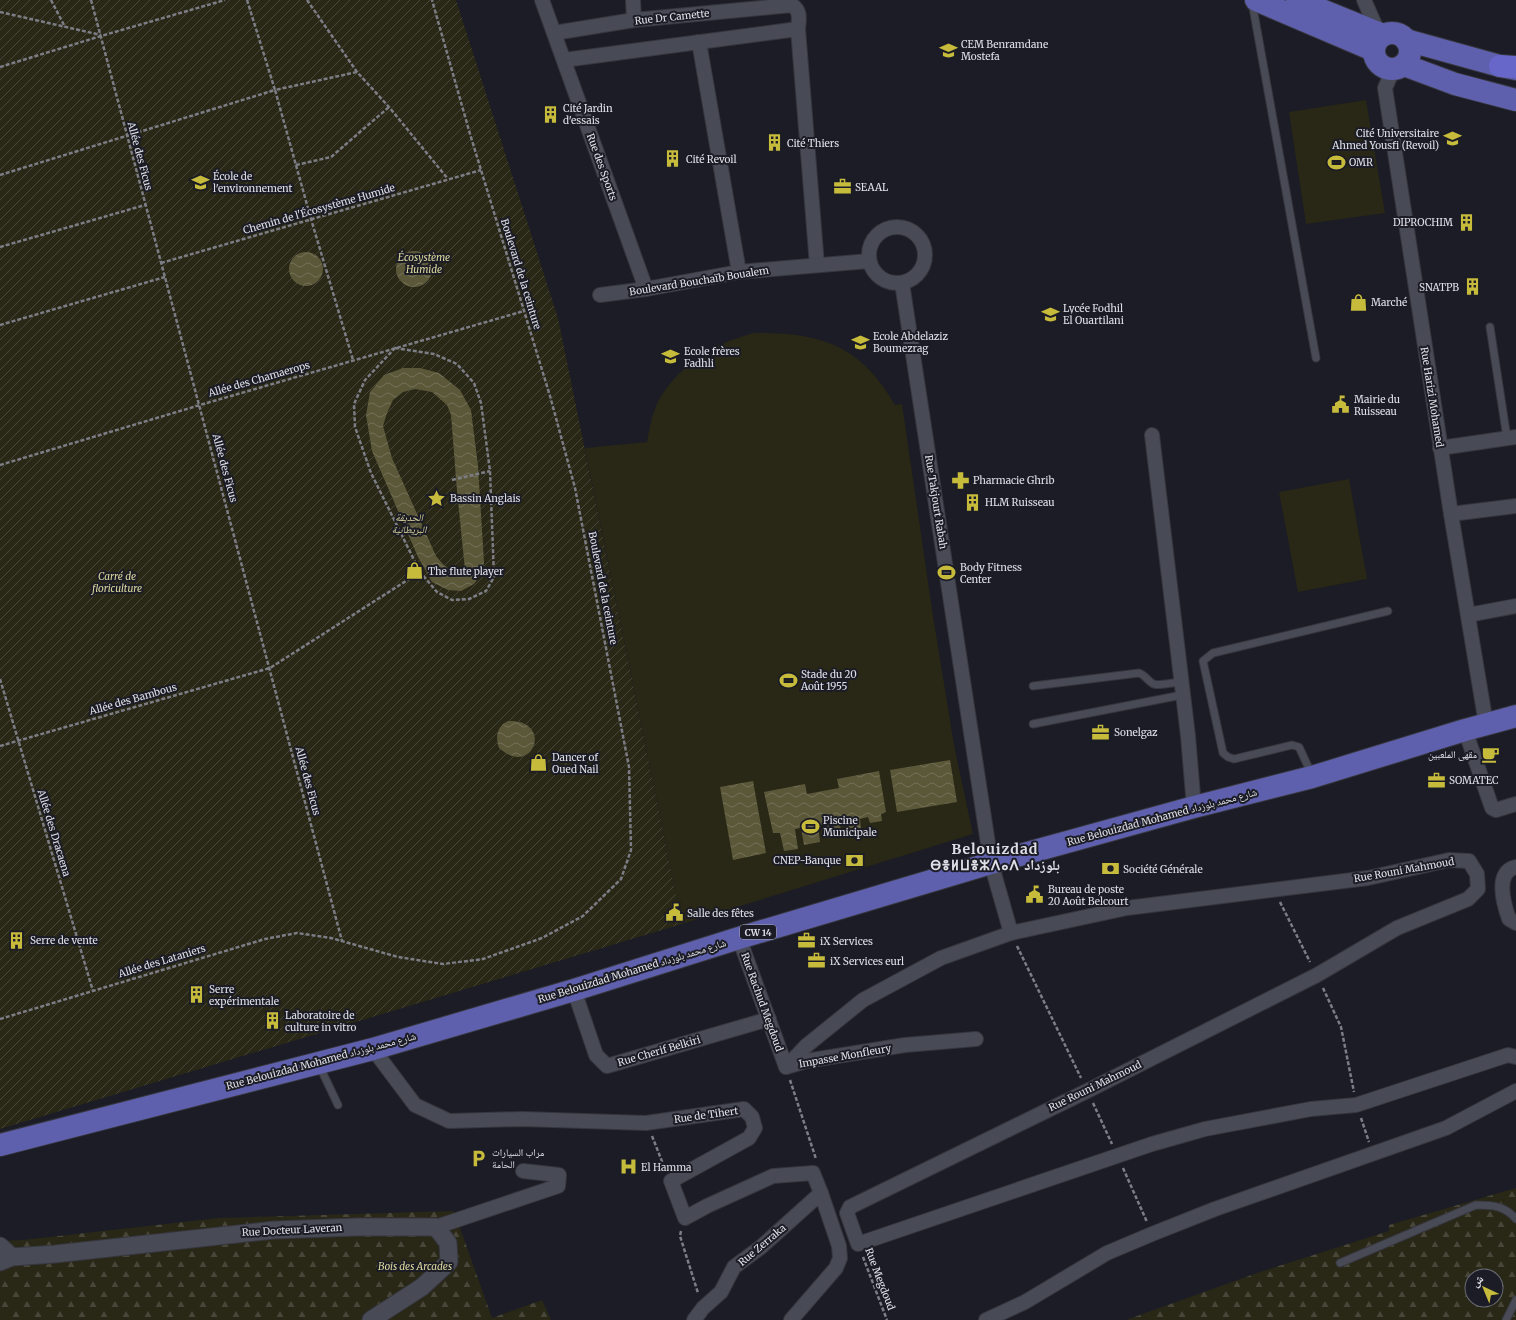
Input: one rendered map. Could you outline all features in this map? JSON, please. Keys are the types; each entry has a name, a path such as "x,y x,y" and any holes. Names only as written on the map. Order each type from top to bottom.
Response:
{"main road":[{"path":"1256,0 1378,40 1392,33 1398,34 1406,40 1511,67"},
{"path":"1297,0 1378,40"},
{"path":"1378,40 1374,56 1376,62 1386,69 1399,67 1516,100"},
{"path":"1399,67 1408,60 1410,50 1406,40"},
{"name":"Rue Belouizdad Mohamed شارع محمد بلوزداد","path":"0,1145 373,1049 574,990 739,938 990,863 1194,807 1312,777 1516,716"}],"street":[{"name":"Rue des Sports","path":"542,0 646,289"},
{"path":"633,0 634,20"},
{"path":"1364,0 1378,40"},
{"name":"Rue Dr Camette","path":"554,33 634,20 792,5 796,7 799,13 798,29"},
{"path":"564,60 798,29 817,265"},
{"path":"699,42 739,272"},
{"name":"Rue Harizi Mohamed","path":"1399,67 1385,88 1450,514 1486,724"},
{"path":"899,226 914,232 921,239 925,248 926,258 923,268 912,279 902,283 883,280 875,273 869,261 869,251 876,236 884,230 899,226"},
{"name":"Boulevard Bouchaïb Boualem","path":"600,295 646,289 739,272 869,261"},
{"name":"Rue Takjourt Rabah","path":"902,283 990,863"},
{"path":"1152,435 1188,736 1194,807"},
{"path":"1440,448 1512,437"},
{"path":"1450,514 1516,506"},
{"path":"1468,615 1516,606"},
{"path":"1465,730 1492,808 1496,810 1516,804"},
{"name":"Rue Rouni Mahmoud","path":"858,1244 847,1214 850,1207 1087,1091 1316,975 1398,928 1468,899 1478,889 1477,874 1469,860 1449,860 1368,878 1273,888 1126,908 1010,933"},
{"path":"990,863 1010,933"},
{"path":"1516,867 1512,868 1504,875 1502,884 1509,919 1516,923"},
{"name":"Impasse Monfleury","path":"786,1067 806,1046 863,1000 941,958 1010,933"},
{"name":"Rue Rachud Megdoud","path":"739,938 786,1067"},
{"name":"Rue Cherif Belkiri","path":"574,990 596,1055 607,1066 769,1019"},
{"name":"Impasse Monfleury","path":"786,1067 806,1061 905,1045 976,1039"},
{"name":"Rue de Tihert","path":"373,1049 415,1105 449,1121 522,1119 646,1123 744,1109 752,1117 755,1128 749,1138 670,1181"},
{"path":"858,1244 1152,1144 1206,1130 1311,1109 1356,1106 1508,1055 1516,1057"},
{"path":"986,1320 1026,1302 1107,1253 1214,1208 1446,1128 1516,1091"},
{"path":"371,1320 422,1287 449,1262 448,1243 436,1226 558,1186 559,1175 523,1170"},
{"path":"670,1181 685,1218 706,1206 773,1176 813,1173 839,1246 840,1258 836,1268 791,1320"},
{"name":"Rue Zerraka","path":"694,1320 703,1308 721,1292 734,1268 761,1247 821,1193"},
{"name":"Rue Docteur Laveran","path":"4,1255 55,1254 274,1230 436,1226"}],"lane":[{"path":"1251,0 1316,358"},
{"path":"1490,327 1512,437"},
{"path":"1312,777 1299,747 1292,745 1234,759 1228,758 1223,753 1203,661 1213,653 1388,611"},
{"path":"1033,686 1139,673 1143,674 1151,683 1155,685 1182,688"},
{"path":"1034,724 1182,688"},
{"path":"318,1063 338,1105"},
{"path":"1340,1263 1476,1205 1494,1205 1510,1212 1516,1219"},
{"path":"1506,1320 1516,1300"}],"path":[{"path":"51,0 66,27"},
{"name":"Allée des Ficus","path":"91,0 342,941"},
{"path":"0,67 225,0"},
{"path":"247,0 275,90 352,360"},
{"path":"307,0 357,72 389,107 448,180"},
{"name":"Boulevard de la ceinture","path":"331,938 398,957 443,964 483,959 542,938 583,916 621,879 631,850 629,767 575,488 550,396 481,170 432,0"},
{"path":"0,12 101,36"},
{"path":"0,174 275,90 357,72"},
{"path":"296,165 331,157 389,107"},
{"name":"Chemin de l'Écosystème Humide","path":"161,263 481,170"},
{"path":"0,247 145,205"},
{"path":"0,326 165,277"},
{"name":"Allée des Chamaerops","path":"0,465 524,310"},
{"path":"395,348 434,354 457,364 474,384 480,403 490,471 494,577 486,591 469,599 452,600 437,592 420,572 371,473 355,427 354,404 365,380 395,348"},
{"path":"452,480 490,471"},
{"name":"Allée des Bambous","path":"0,746 270,668 420,572"},
{"name":"Allée des Dracaena","path":"0,679 93,990"},
{"path":"1273,888 1341,1027 1356,1106 1373,1153"},
{"name":"Allée des Lataniers","path":"0,1018 265,939 297,933 331,938"},
{"path":"786,1067 816,1160 813,1173"},
{"path":"646,1123 670,1181"},
{"path":"685,1218 680,1236 703,1308"},
{"name":"Rue Megdoud","path":"858,1244 887,1320"}],"green space":[{"path":"0,0 456,0 558,318 682,924 0,1129"},
{"name":"OMR","path":"1366,100 1385,213 1306,224 1289,112"},
{"name":"Stade du 20 Août 1955","path":"754,333 799,335 836,346 853,356 868,368 882,385 895,405 902,404 933,616 954,745 973,834 682,924 585,448 647,442 651,420 656,406 662,395 675,378 693,361 702,355 720,345"},
{"path":"1349,479 1367,579 1298,592 1279,492"},
{"path":"1516,1188 1516,1320 1126,1320 1257,1273 1389,1231 1389,1225"},
{"name":"Bois des Arcades","path":"454,1211 492,1318 542,1300 551,1320 0,1320 0,1241 23,1240 219,1218"}],"water":[{"path":"418,251 427,256 431,262 431,276 427,282 418,287 410,287 401,282 397,276 396,265 401,256 407,252"},
{"path":"303,252 309,252 318,257 322,263 322,275 318,281 309,286 303,286 294,281 289,272 289,266 294,257"},
{"path":"403,368 420,368 439,373 460,390 471,410 478,466 484,562 482,573 474,584 461,591 448,590 432,582 418,557 372,451 366,415 370,392 384,375","holes":["415,389 432,392 447,405 451,415 465,570 451,570 442,564 436,556 392,458 383,426 393,400 403,392"]},
{"path":"508,721 522,723 531,729 535,737 534,745 529,753 522,757 511,756 499,748 497,736 499,729"},
{"path":"950,760 957,802 897,812 890,770"},
{"path":"879,771 886,812 881,814 882,821 870,823 868,817 860,819 861,829 847,831 845,820 839,821 842,835 825,838 823,825 818,825 820,842 804,845 801,828 795,829 798,849 784,851 780,833 773,833 764,792 805,784 807,794 839,788 837,779"},
{"path":"753,781 766,853 733,860 720,787"}],"place":[{"name":"CEM Benramdane Mostefa","path":"948,50"},
{"name":"Cité Jardin d'essais","path":"550,114"},
{"name":"Cité Universitaire Ahmed Yousfi (Revoil)","path":"1452,139"},
{"name":"Cité Thiers","path":"774,143"},
{"name":"Cité Revoil","path":"673,159"},
{"name":"OMR","path":"1336,162"},
{"name":"École de l'environnement","path":"200,182"},
{"name":"SEAAL","path":"842,187"},
{"name":"DIPROCHIM","path":"1466,222"},
{"name":"SNATPB","path":"1472,287"},
{"name":"Marché","path":"1358,302"},
{"name":"Lycée Fodhil El Ouartilani","path":"1050,314"},
{"name":"Ecole Abdelaziz Boumezrag","path":"860,342"},
{"name":"Ecole frères Fadhli","path":"671,357"},
{"name":"Mairie du Ruisseau","path":"1341,405"},
{"name":"Pharmacie Ghrib","path":"960,480"},
{"name":"Bassin Anglais","path":"437,498"},
{"name":"HLM Ruisseau","path":"972,502"},
{"name":"The flute player","path":"415,571"},
{"name":"Body Fitness Center","path":"947,573"},
{"name":"Stade du 20 Août 1955","path":"788,680"},
{"name":"Sonelgaz","path":"1101,732"},
{"name":"مقهى الملعبين","path":"1490,754"},
{"name":"Dancer of Oued Nail","path":"539,763"},
{"name":"SOMATEC","path":"1436,780"},
{"name":"Piscine Municipale","path":"810,826"},
{"name":"CNEP-Banque","path":"854,860"},
{"name":"Société Générale","path":"1110,869"},
{"name":"Bureau de poste 20 Août Belcourt","path":"1035,895"},
{"name":"Salle des fêtes","path":"674,913"},
{"name":"Serre de vente","path":"17,940"},
{"name":"iX Services","path":"807,941"},
{"name":"iX Services eurl","path":"817,961"},
{"name":"Serre expérimentale","path":"196,995"},
{"name":"Laboratoire de culture in vitro","path":"272,1021"},
{"name":"مراب السيارات الحامة","path":"479,1158"},
{"name":"El Hamma","path":"628,1167"}],"district":[{"name":"Belouizdad ⴱⴻⵍⵡⴻⵣⴷⴰⴷ بلوزداد","path":"995,858"}],"park label":[{"name":"Écosystème Humide","path":"424,262"},
{"name":"الحديقة البريطانية","path":"409,522"},
{"name":"Carré de floriculture","path":"117,582"}]}
